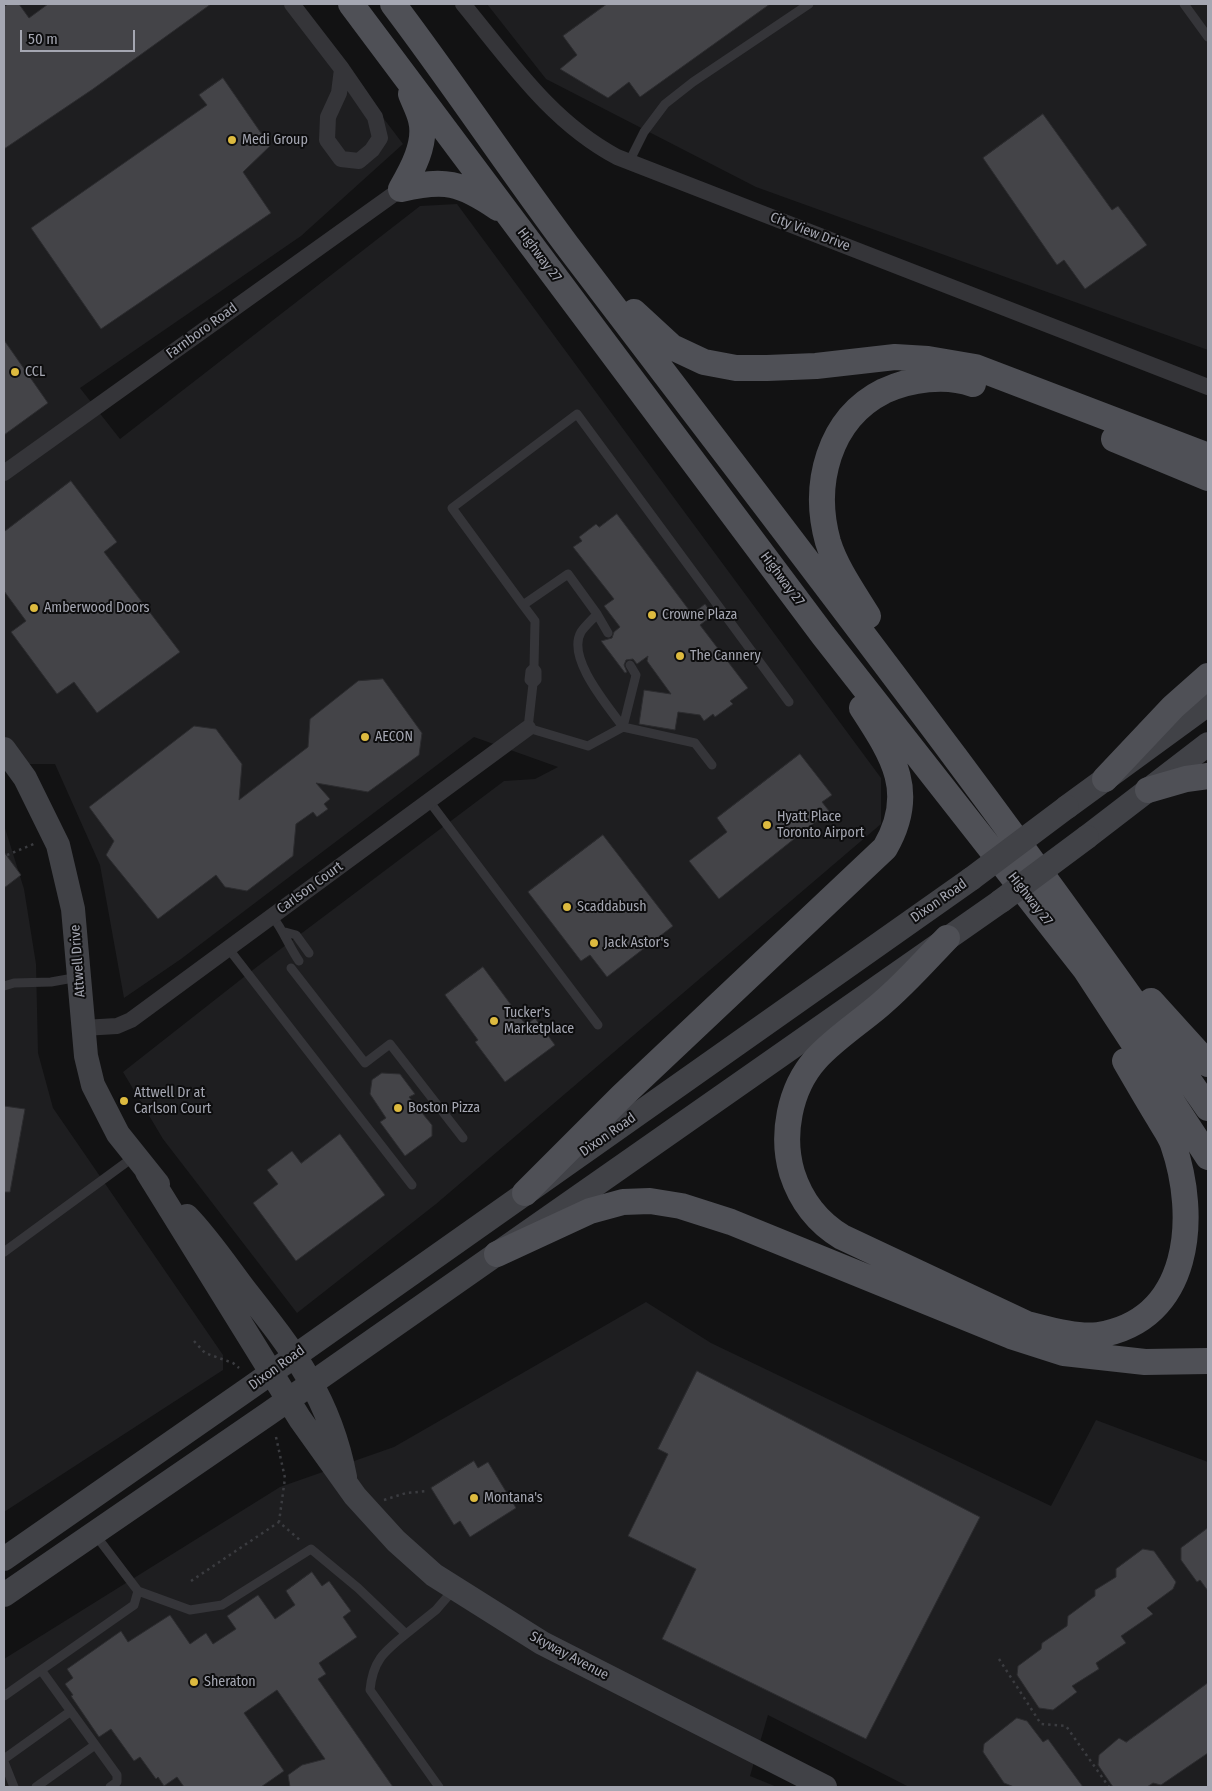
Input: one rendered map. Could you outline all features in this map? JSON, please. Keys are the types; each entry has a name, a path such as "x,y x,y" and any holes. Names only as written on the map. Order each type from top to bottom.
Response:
{"main road":[{"name":"Highway 27","path":"351,4 824,634 1085,969 1208,1158"},
{"name":"Highway 27","path":"392,4 563,240 903,686 1114,971 1208,1108"},
{"path":"401,189 412,170 420,147 422,121 402,71"},
{"path":"401,189 431,182 448,183 478,194 509,216"},
{"path":"563,240 611,285 640,318 672,347 704,362 736,368 766,368 894,357 928,359 975,367 1208,456"},
{"path":"903,686 878,632 838,566 828,543 824,519 822,490 826,464 837,434 870,398 897,385 920,380 966,381 1208,478"},
{"path":"525,1193 622,1096 885,848 896,829 901,810 898,776 881,737 848,688 824,634"},
{"path":"1106,779 1173,707 1208,676"},
{"name":"Dixon Road","path":"13,1550 272,1372 971,878 1208,704"},
{"path":"4,1595 288,1400 311,1382 1001,901 1208,744"},
{"name":"Attwell Drive","path":"4,749 24,778 58,845 74,909 83,1028 93,1085 118,1134 141,1164 197,1227 296,1354 311,1382"},
{"path":"1148,790 1186,779 1208,776"},
{"path":"947,938 881,1005 815,1060 802,1082 791,1105 786,1132 790,1165 799,1193 826,1228 842,1238 1027,1324 1057,1332 1097,1335 1125,1327 1150,1311 1168,1290 1177,1274 1185,1242 1186,1197 1173,1142 1105,1027 1085,969"},
{"path":"1114,971 1146,995 1208,1064"},
{"name":"Attwell Drive","path":"141,1164 288,1400"},
{"path":"497,1254 568,1219 599,1208 623,1202 650,1201 681,1206 731,1222 1011,1336 1064,1353 1145,1362 1208,1361"},
{"name":"Skyway Avenue","path":"311,1382 323,1402 340,1446 346,1481"},
{"name":"Skyway Avenue","path":"288,1400 364,1506 396,1541 434,1575 542,1643 825,1787"}],"street":[{"path":"292,4 342,69 374,116 380,138 372,150 359,162 341,159 327,140 328,117 339,93 342,69"},
{"name":"City View Drive","path":"463,4 554,112 590,141 629,162 1208,386"},
{"name":"Farnboro Road","path":"4,473 401,189"},
{"name":"Carlson Court","path":"83,1028 117,1026 131,1020 528,728"}],"lane":[{"path":"629,162 644,132 665,104 693,82 809,4"},
{"path":"1184,4 1208,37"},
{"path":"712,765 695,743 623,727 588,746 528,728 533,684 529,680 530,670 534,667 535,621 452,508 577,414 789,702"},
{"path":"523,605 568,574 608,633"},
{"path":"596,614 580,633 578,649 584,671 623,727"},
{"path":"623,727 636,675 630,665"},
{"path":"429,802 598,1025"},
{"path":"272,916 285,932 296,936 309,953"},
{"path":"285,932 286,943 299,961"},
{"path":"228,948 412,1185"},
{"path":"291,968 365,1063 390,1044 463,1138"},
{"path":"4,986 14,983 51,982 79,977"},
{"path":"4,1252 141,1164"},
{"path":"94,1533 138,1591 190,1610 222,1605 311,1549 358,1588 406,1634"},
{"path":"439,1787 370,1690 372,1673 386,1649 436,1610 455,1588"},
{"path":"4,1696 134,1605 138,1591"},
{"path":"41,1670 117,1775 117,1782 110,1787"},
{"path":"14,1787 4,1760 71,1711"},
{"path":"36,1787 95,1745"}],"path":[{"path":"7,855 53,836"},
{"path":"194,1341 205,1353 234,1363 240,1368"},
{"path":"191,1581 280,1522 285,1478 276,1437"},
{"path":"364,1506 406,1493 428,1491"},
{"path":"280,1522 311,1549"},
{"path":"999,1659 1041,1724 1066,1726 1110,1787"}],"shaded area":[{"path":"4,4 297,4 403,144 301,236 80,388 120,439 420,206 457,204 881,778 881,824 436,1204 297,1313 163,1139 123,1072 258,966 504,781 535,779 558,767 474,737 181,959 124,998 100,865 55,764 4,764"},
{"path":"487,4 1208,4 1208,350 756,187 546,79"},
{"path":"4,825 24,889 36,964 38,1053 53,1108 223,1355 223,1370 4,1512"},
{"path":"646,1302 711,1343 1051,1506 1096,1420 1208,1462 1208,1787 909,1787 768,1715 750,1776 777,1787 4,1787 4,1659 280,1487 394,1447"}],"building":[{"path":"8,4 19,4 29,18 48,4 211,4 93,89 4,149 4,7"},
{"path":"607,4 770,4 640,97 629,82 608,98 560,69 577,55 563,36"},
{"path":"223,78 270,146 243,172 271,213 101,329 31,228 207,105 199,95"},
{"path":"1043,114 1112,210 1118,206 1147,245 1085,289 1064,260 1057,265 983,158"},
{"name":"CCL","path":"4,340 48,403 4,435"},
{"path":"71,481 117,542 104,552 180,652 97,713 74,682 57,694 11,632 26,621 4,591 4,532"},
{"name":"Crowne Plaza","path":"617,514 692,614 705,604 713,615 700,625 748,688 730,701 733,704 715,717 713,714 704,721 700,715 678,712 675,730 639,724 644,690 671,694 647,661 648,656 637,664 633,659 626,660 624,665 627,672 625,673 601,641 612,638 614,632 620,627 604,606 614,599 573,547 582,541 579,537 596,524 599,527"},
{"path":"383,679 422,733 419,755 368,792 316,783 330,799 324,804 328,809 317,817 313,812 296,824 293,856 247,891 225,887 216,875 158,919 106,855 114,841 89,807 194,726 216,729 242,764 239,800 308,747 310,719 358,681"},
{"name":"Hyatt Place Toronto Airport","path":"800,754 832,795 822,802 829,811 719,899 689,861 727,832 717,818"},
{"path":"603,835 673,926 607,977 590,955 581,961 528,892"},
{"path":"4,852 21,875 4,888"},
{"name":"Tucker's Marketplace","path":"483,967 526,1025 535,1018 555,1045 505,1082 475,1042 478,1040 445,995"},
{"name":"Boston Pizza","path":"382,1073 400,1074 415,1094 409,1097 432,1125 432,1136 405,1156 380,1122 386,1118 370,1094 372,1080"},
{"path":"4,1106 25,1109 10,1192 4,1192"},
{"path":"340,1134 385,1195 296,1261 253,1203 278,1184 267,1170 292,1151 301,1163"},
{"path":"697,1371 980,1517 866,1739 662,1639 696,1569 628,1536 668,1454 658,1449"},
{"name":"Montana's","path":"474,1461 478,1468 488,1462 516,1508 470,1537 460,1521 454,1525 431,1488"},
{"path":"1208,1528 1208,1591 1200,1580 1197,1582 1181,1560 1181,1548"},
{"path":"1143,1549 1154,1551 1176,1582 1173,1589 1147,1608 1153,1614 1121,1636 1126,1643 1096,1663 1099,1669 1072,1686 1077,1692 1053,1710 1039,1708 1017,1675 1018,1666 1041,1649 1042,1643 1067,1626 1068,1616 1095,1596 1095,1590 1116,1577 1116,1569"},
{"name":"Sheraton","path":"312,1572 322,1586 329,1581 351,1611 343,1617 357,1637 319,1663 326,1674 318,1679 393,1787 290,1787 288,1775 302,1765 325,1759 277,1690 244,1713 284,1771 261,1787 184,1787 177,1777 164,1786 158,1777 156,1779 140,1757 134,1761 111,1729 99,1737 65,1684 73,1678 67,1669 121,1631 128,1642 170,1615 190,1644 206,1633 213,1644 236,1629 227,1616 258,1595 275,1619 295,1605 286,1591"},
{"path":"1208,1683 1208,1753 1161,1785 1153,1783 1147,1787 1113,1787 1098,1765 1099,1755 1119,1738 1126,1742"},
{"path":"1017,1718 1027,1721 1043,1742 1048,1739 1083,1787 1014,1787 1004,1783 983,1752 984,1744"}],"place":[{"name":"Medi Group","path":"232,140"},
{"name":"CCL","path":"15,372"},
{"name":"Amberwood Doors","path":"34,608"},
{"name":"Crowne Plaza","path":"652,615"},
{"name":"The Cannery","path":"680,656"},
{"name":"AECON","path":"365,737"},
{"name":"Hyatt Place Toronto Airport","path":"767,825"},
{"name":"Scaddabush","path":"567,907"},
{"name":"Jack Astor's","path":"594,943"},
{"name":"Tucker's Marketplace","path":"494,1021"},
{"name":"Attwell Dr at Carlson Court","path":"124,1101"},
{"name":"Boston Pizza","path":"398,1108"},
{"name":"Montana's","path":"474,1498"},
{"name":"Sheraton","path":"194,1682"}]}
